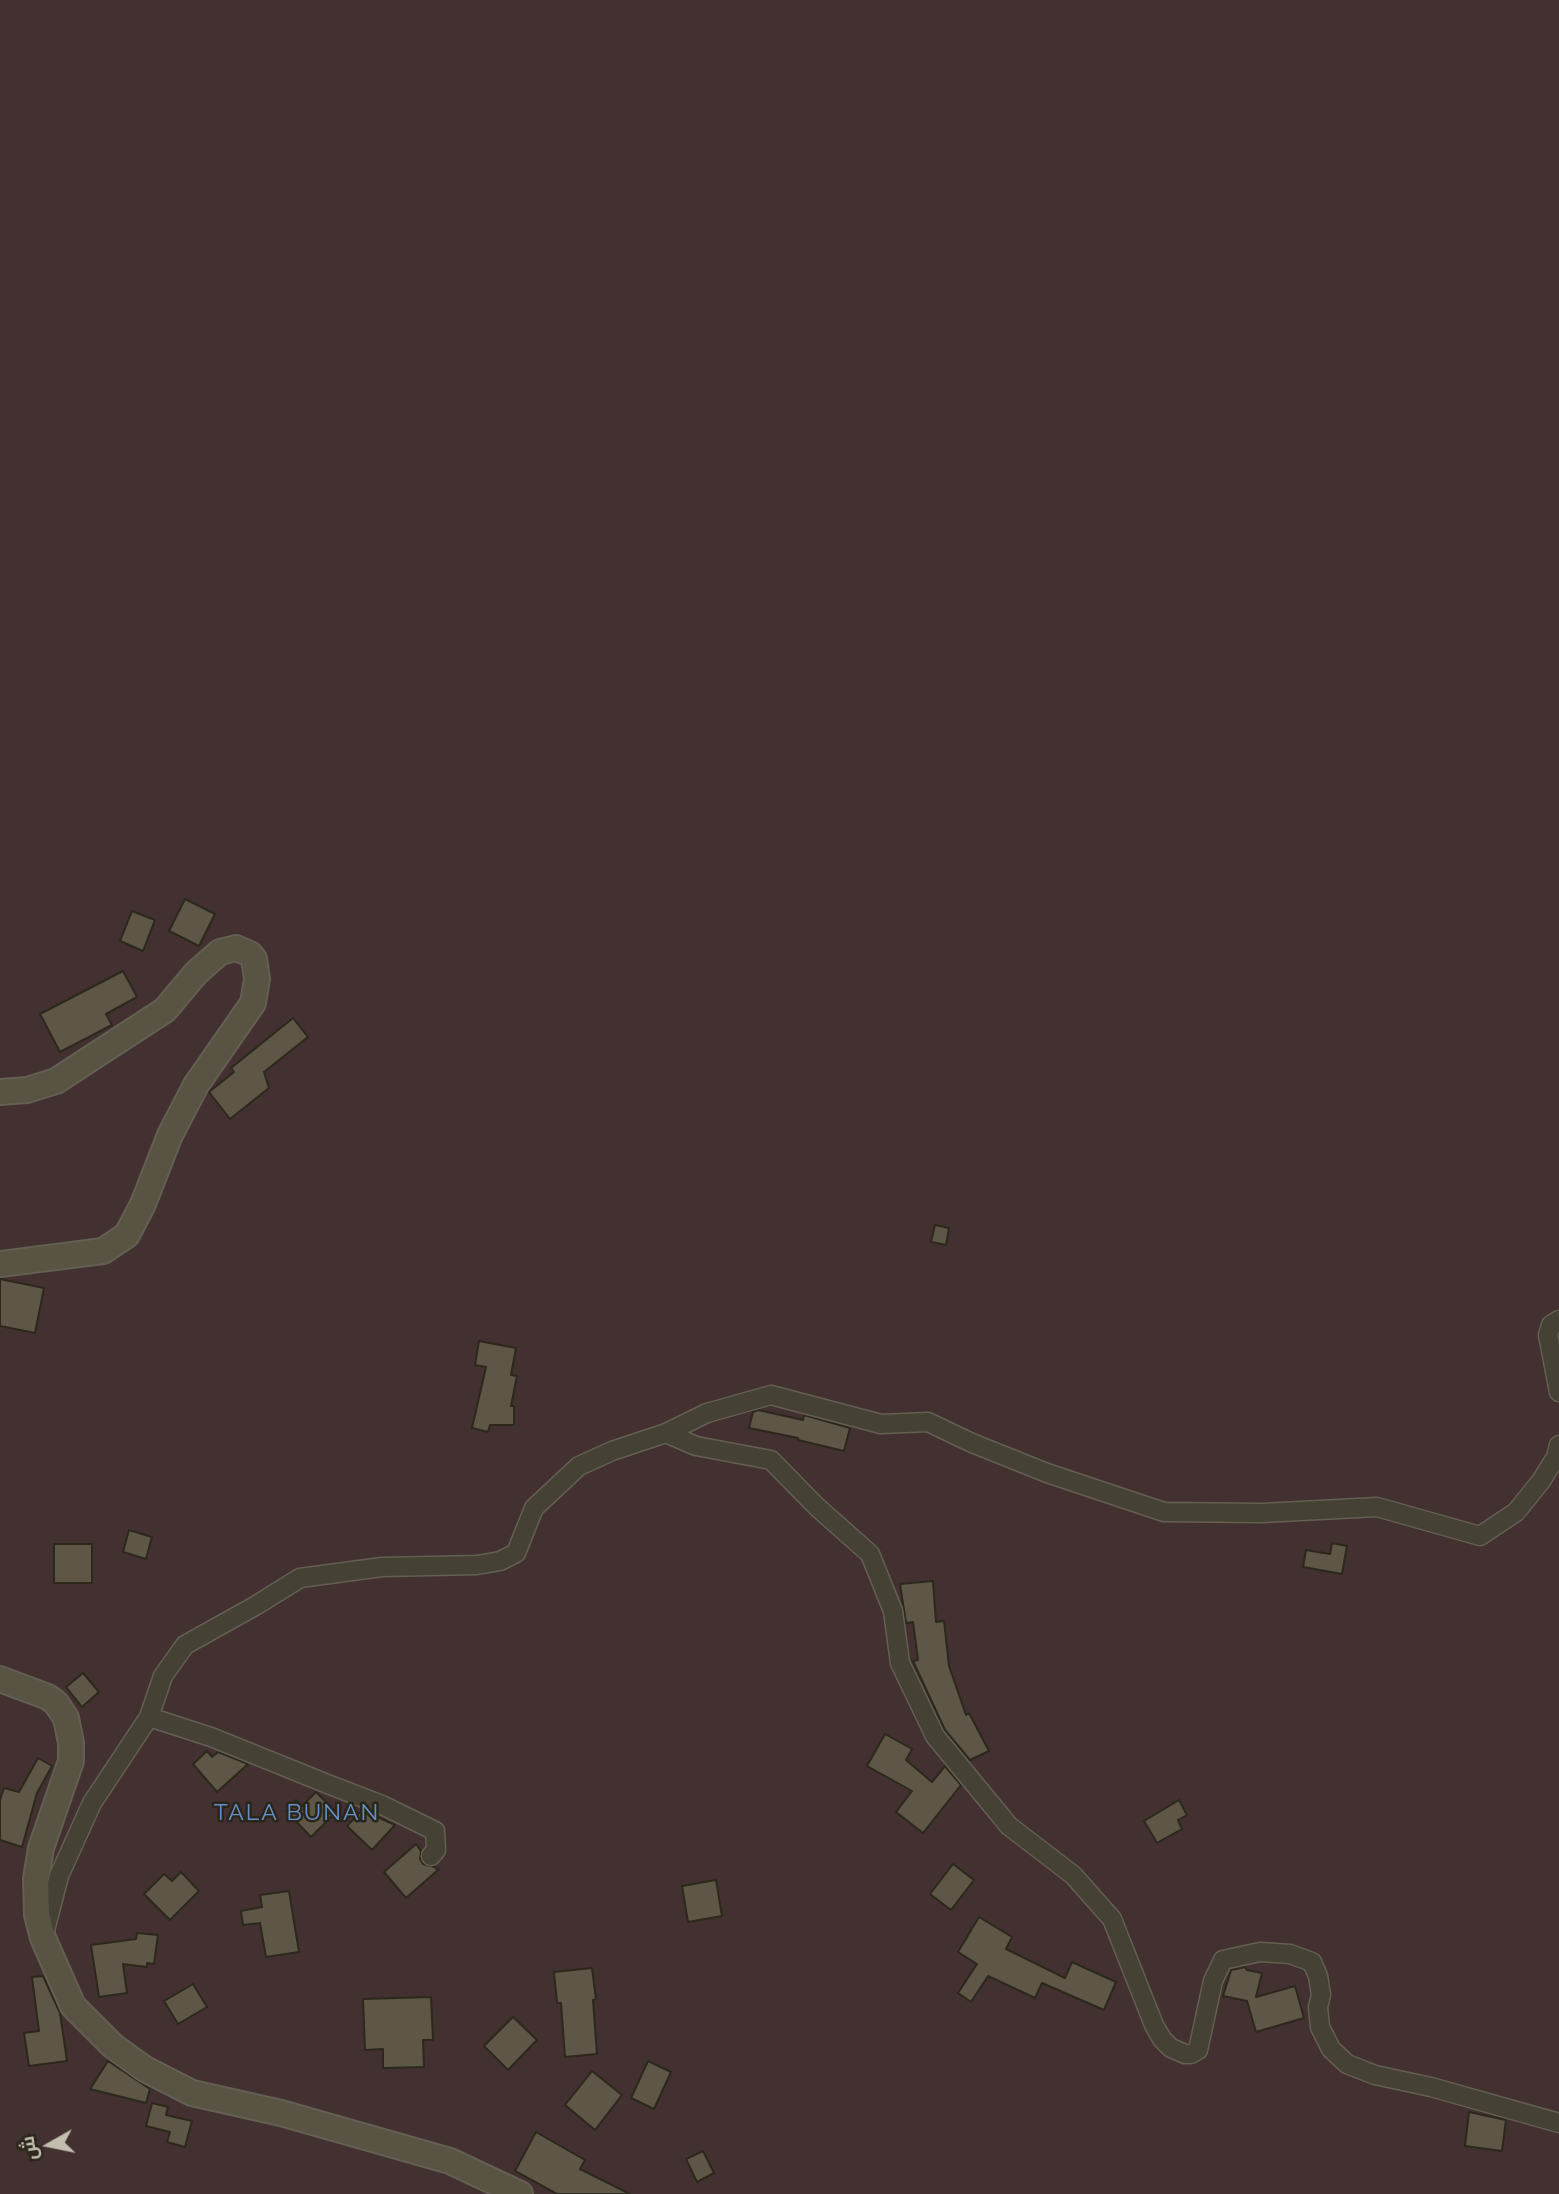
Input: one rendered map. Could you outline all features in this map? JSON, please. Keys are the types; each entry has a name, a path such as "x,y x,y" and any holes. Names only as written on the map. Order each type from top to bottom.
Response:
{"main road":[{"path":"0,1092 27,1090 56,1081 165,1010 196,973 220,952 236,948 250,954 254,959 257,979 253,1003 196,1084 170,1135 127,1235 115,1245 94,1253 0,1264"},
{"path":"0,1679 22,1685 48,1697 61,1709 69,1728 71,1761 41,1848 36,1879 37,1915 43,1938 73,2006 113,2046 145,2070 192,2093 281,2113 450,2161 520,2194"}],"street":[{"path":"1559,1320 1550,1325 1548,1335 1559,1392"},
{"path":"43,1938 59,1876 92,1804 149,1717 163,1676 186,1645 300,1578 382,1567 477,1565 500,1561 516,1553 534,1508 579,1466 612,1451 666,1433 707,1413 771,1395 880,1423 928,1422 1047,1473 1164,1512 1262,1513 1377,1507 1480,1536 1516,1512 1541,1481 1556,1457 1559,1445"},
{"path":"666,1433 696,1446 771,1460 816,1506 870,1554 892,1611 900,1664 935,1736 1009,1826 1073,1875 1112,1919 1154,2025 1171,2048 1185,2054 1198,2050 1213,1981 1223,1960 1260,1952 1290,1954 1312,1962 1318,1976 1321,1995 1318,2007 1320,2027 1331,2049 1347,2064 1375,2075 1431,2087 1559,2123"},
{"path":"149,1717 235,1746 382,1805 435,1831 436,1850 431,1856"}],"shaded area":[{"path":"0,0 1559,0 1559,2194 0,2194"}],"building":[{"path":"185,899 215,914 199,946 169,931"},
{"path":"132,911 155,920 143,951 120,941"},
{"path":"123,971 137,997 106,1014 112,1025 60,1052 40,1014"},
{"path":"293,1018 308,1037 264,1072 269,1088 230,1119 209,1092 234,1072 231,1068"},
{"path":"935,1225 949,1228 946,1245 931,1242"},
{"path":"0,1279 44,1288 35,1333 0,1326"},
{"path":"479,1341 516,1348 511,1375 517,1376 511,1406 514,1406 514,1425 490,1425 488,1432 472,1428 486,1367 475,1365"},
{"path":"758,1410 803,1420 804,1415 850,1428 844,1451 749,1428 753,1412"},
{"path":"129,1530 152,1537 146,1559 123,1552"},
{"path":"1332,1543 1347,1546 1342,1574 1303,1567 1306,1550 1330,1554"},
{"path":"54,1544 92,1544 92,1583 54,1583"},
{"path":"933,1581 936,1622 944,1621 949,1666 966,1715 969,1713 989,1751 970,1760 945,1730 913,1661 918,1660 913,1622 906,1623 900,1584"},
{"path":"83,1673 99,1692 82,1707 66,1687"},
{"path":"885,1734 912,1749 906,1760 932,1782 945,1766 961,1785 923,1833 896,1812 912,1791 867,1766"},
{"path":"207,1751 212,1757 218,1752 248,1764 217,1792 193,1764"},
{"path":"38,1758 52,1766 37,1793 22,1847 0,1840 0,1800 4,1788 19,1792"},
{"path":"316,1792 336,1812 311,1837 286,1811 296,1800 302,1806"},
{"path":"1179,1800 1187,1815 1178,1820 1182,1829 1157,1843 1144,1821"},
{"path":"362,1810 395,1825 372,1850 347,1826"},
{"path":"416,1844 421,1851 420,1859 423,1864 438,1870 406,1898 384,1872"},
{"path":"953,1864 974,1880 951,1910 930,1894"},
{"path":"181,1872 199,1891 170,1920 144,1894 164,1874 172,1881"},
{"path":"716,1880 722,1916 688,1922 682,1886"},
{"path":"289,1891 299,1952 266,1957 260,1923 243,1925 241,1911 262,1907 260,1895"},
{"path":"979,1917 1012,1937 1006,1949 1065,1978 1072,1962 1116,1982 1104,2010 1042,1983 1035,1998 988,1976 971,2002 958,1993 977,1964 958,1952"},
{"path":"137,1933 158,1935 154,1964 147,1963 147,1967 123,1964 127,1993 99,1997 91,1945 136,1939"},
{"path":"1245,1967 1247,1970 1262,1973 1256,1997 1295,1986 1304,2018 1256,2032 1247,2001 1223,1996 1231,1970"},
{"path":"592,1968 596,1999 593,2000 597,2054 565,2057 561,2003 557,2003 554,1972"},
{"path":"43,1976 60,2013 67,2061 29,2066 24,2033 39,2031 32,1977"},
{"path":"193,1984 207,2007 178,2024 164,2001"},
{"path":"431,1997 433,2040 423,2040 424,2067 383,2068 383,2049 365,2050 363,1999"},
{"path":"513,2017 537,2040 508,2070 484,2046"},
{"path":"108,2061 150,2089 146,2103 90,2089"},
{"path":"648,2061 671,2072 654,2109 631,2098"},
{"path":"592,2071 622,2095 595,2130 565,2105"},
{"path":"152,2103 168,2107 166,2115 192,2121 185,2147 167,2142 170,2132 146,2126"},
{"path":"1469,2112 1506,2120 1502,2151 1465,2146"},
{"path":"536,2132 585,2160 580,2169 630,2194 557,2194 515,2171"},
{"path":"703,2151 714,2173 697,2182 686,2159"}],"district":[{"name":"TALA BUNAN","path":"297,1813"}]}
